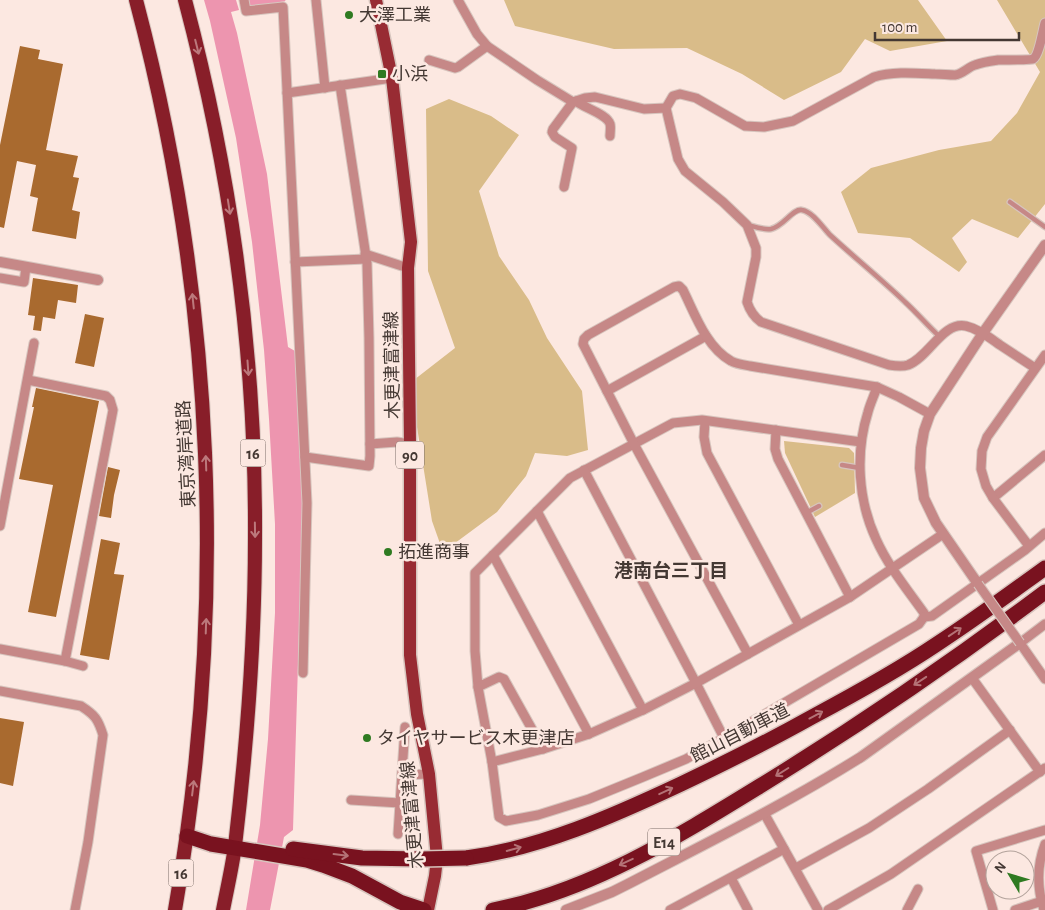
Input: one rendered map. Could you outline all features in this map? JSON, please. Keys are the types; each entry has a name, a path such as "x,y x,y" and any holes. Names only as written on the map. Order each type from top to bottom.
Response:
{"highway":[{"name":"東京湾岸道路","path":"136,0 165,127 185,238 193,296 204,423 208,538 206,628 196,755 187,836 175,910"},
{"name":"16","path":"185,0 205,80 233,236 247,349 254,464 256,536 254,622 249,707 235,844 223,910"},
{"name":"館山自動車道","path":"292,853 362,858 466,858 513,850 553,838 613,815 708,772 773,739 867,687 936,645 1045,568"},
{"name":"E14","path":"493,910 562,890 598,875 645,853 715,814 823,747 989,634 1045,592"},
{"path":"187,836 211,844 254,846 292,853 341,872 400,902 426,910"}],"main road":[{"name":"木更津富津線","path":"376,0 392,78 411,242 408,268 410,655 417,714 429,774 437,858 435,876 426,910"}],"street":[{"path":"316,0 325,88"},
{"path":"458,0 486,46 538,80 605,117 610,124 610,136"},
{"path":"244,4 246,11 283,7 307,502 303,673"},
{"path":"1035,368 983,333 966,326 957,326 949,329 918,359 907,365 898,366 889,365 761,322 754,317 747,302 756,248 747,225 723,202 685,171 678,159 666,108 673,96 680,94 696,98 745,126 764,127 793,121 879,76 918,73 952,75 984,62 1031,60 1035,58 1038,52 1045,23"},
{"path":"429,60 455,68 486,46"},
{"path":"287,93 392,78"},
{"path":"305,457 369,466 369,338 366,256 340,85"},
{"path":"564,187 572,148 555,137 552,132 575,101 595,97 644,109 666,108"},
{"path":"1045,245 983,333 930,414 924,430 920,468 924,498 936,523 1045,679"},
{"path":"295,262 366,256 408,268"},
{"path":"0,262 98,280"},
{"path":"0,278 24,282 26,267"},
{"path":"748,654 634,444 583,344 584,339 588,335 679,286 683,290 706,336 718,352 732,361 760,368 877,387 930,414"},
{"path":"607,391 706,336"},
{"path":"0,526 34,343"},
{"path":"1029,546 986,486 981,469 982,451 987,437 1045,355"},
{"path":"28,380 106,396 110,400 113,410 65,661"},
{"path":"861,442 705,420 673,423 570,478 475,573 475,651 478,687 492,762 499,817 506,821 538,815 588,799 686,759 919,624 924,617 924,612 893,569 876,539 868,517 862,491 860,468 861,442 867,413 877,387"},
{"path":"705,420 704,445 707,454 799,625"},
{"path":"776,430 775,449 778,459 850,597"},
{"path":"370,444 397,442 410,444"},
{"path":"993,498 1045,455"},
{"path":"584,470 724,738"},
{"path":"537,511 644,710"},
{"path":"924,617 932,616 1025,550 1045,533"},
{"path":"492,762 543,749 589,734 644,710 850,597 943,534"},
{"path":"494,555 589,734"},
{"path":"566,910 582,907 764,814 861,757 1045,624"},
{"path":"0,649 83,666"},
{"path":"478,687 499,677 504,679 543,749"},
{"path":"828,910 891,874 1043,770 1010,730 972,678"},
{"path":"0,691 81,706 91,712 99,721 102,735 88,842 75,910"},
{"path":"398,834 406,727"},
{"path":"796,868 869,828 928,789 1010,730"},
{"path":"402,775 429,774"},
{"path":"351,800 400,803"},
{"path":"764,814 818,910"},
{"path":"992,910 976,851 1045,830"},
{"path":"1015,910 1044,904 1039,882 1040,862 1045,844"},
{"path":"676,909 784,849"},
{"path":"731,878 748,910"},
{"path":"906,910 918,889"}],"lane":[{"path":"1010,202 1045,227"},
{"path":"747,225 770,229 782,224 793,212 804,210 814,217 827,232 907,303 940,337"},
{"path":"842,466 860,468"},
{"path":"806,513 819,506"}],"shaded area":[{"path":"204,0 236,0 239,10 231,12 267,174 288,347 295,351 303,499 293,830 284,837 270,910 246,910 260,825 268,739 275,613 275,524 264,350 252,242 236,138"},
{"path":"248,0 277,0 279,4 248,7"},
{"path":"504,0 918,0 947,41 890,51 865,39 841,72 784,100 742,74 687,48 614,49 515,26"},
{"path":"997,0 1045,0 1045,204 1018,238 972,219 952,238 967,262 959,272 910,238 858,233 841,192 871,168 939,150 991,141 1017,113 1040,72"},
{"path":"449,99 491,116 519,135 479,191 499,256 529,300 547,338 582,391 588,450 567,456 535,453 526,476 497,512 443,552 432,521 410,383 455,348 428,271 426,109"},
{"path":"784,441 849,448 854,453 855,493 815,517 785,453"}],"building":[{"path":"20,46 40,50 38,59 63,64 46,150 78,156 73,177 79,178 72,210 80,212 76,239 32,231 38,198 30,196 36,165 17,161 4,228 0,227 0,145"},
{"path":"33,278 78,285 76,303 58,300 55,319 43,317 41,331 33,330 35,316 28,315"},
{"path":"85,314 104,318 94,367 75,363"},
{"path":"36,388 99,401 56,617 28,612 53,485 19,479 34,407 32,407"},
{"path":"108,467 120,470 111,518 99,516"},
{"path":"101,539 120,543 114,574 124,575 109,660 80,655"},
{"path":"0,718 24,722 13,786 0,783"}],"waterway":[{"path":"275,1 284,0"}],"place":[{"name":"大澤工業","path":"349,15"},
{"name":"小浜","path":"382,74"},
{"name":"拓進商事","path":"388,552"},
{"name":"タイヤサービス木更津店","path":"367,738"}],"district":[{"name":"港南台三丁目","path":"671,570"}]}
